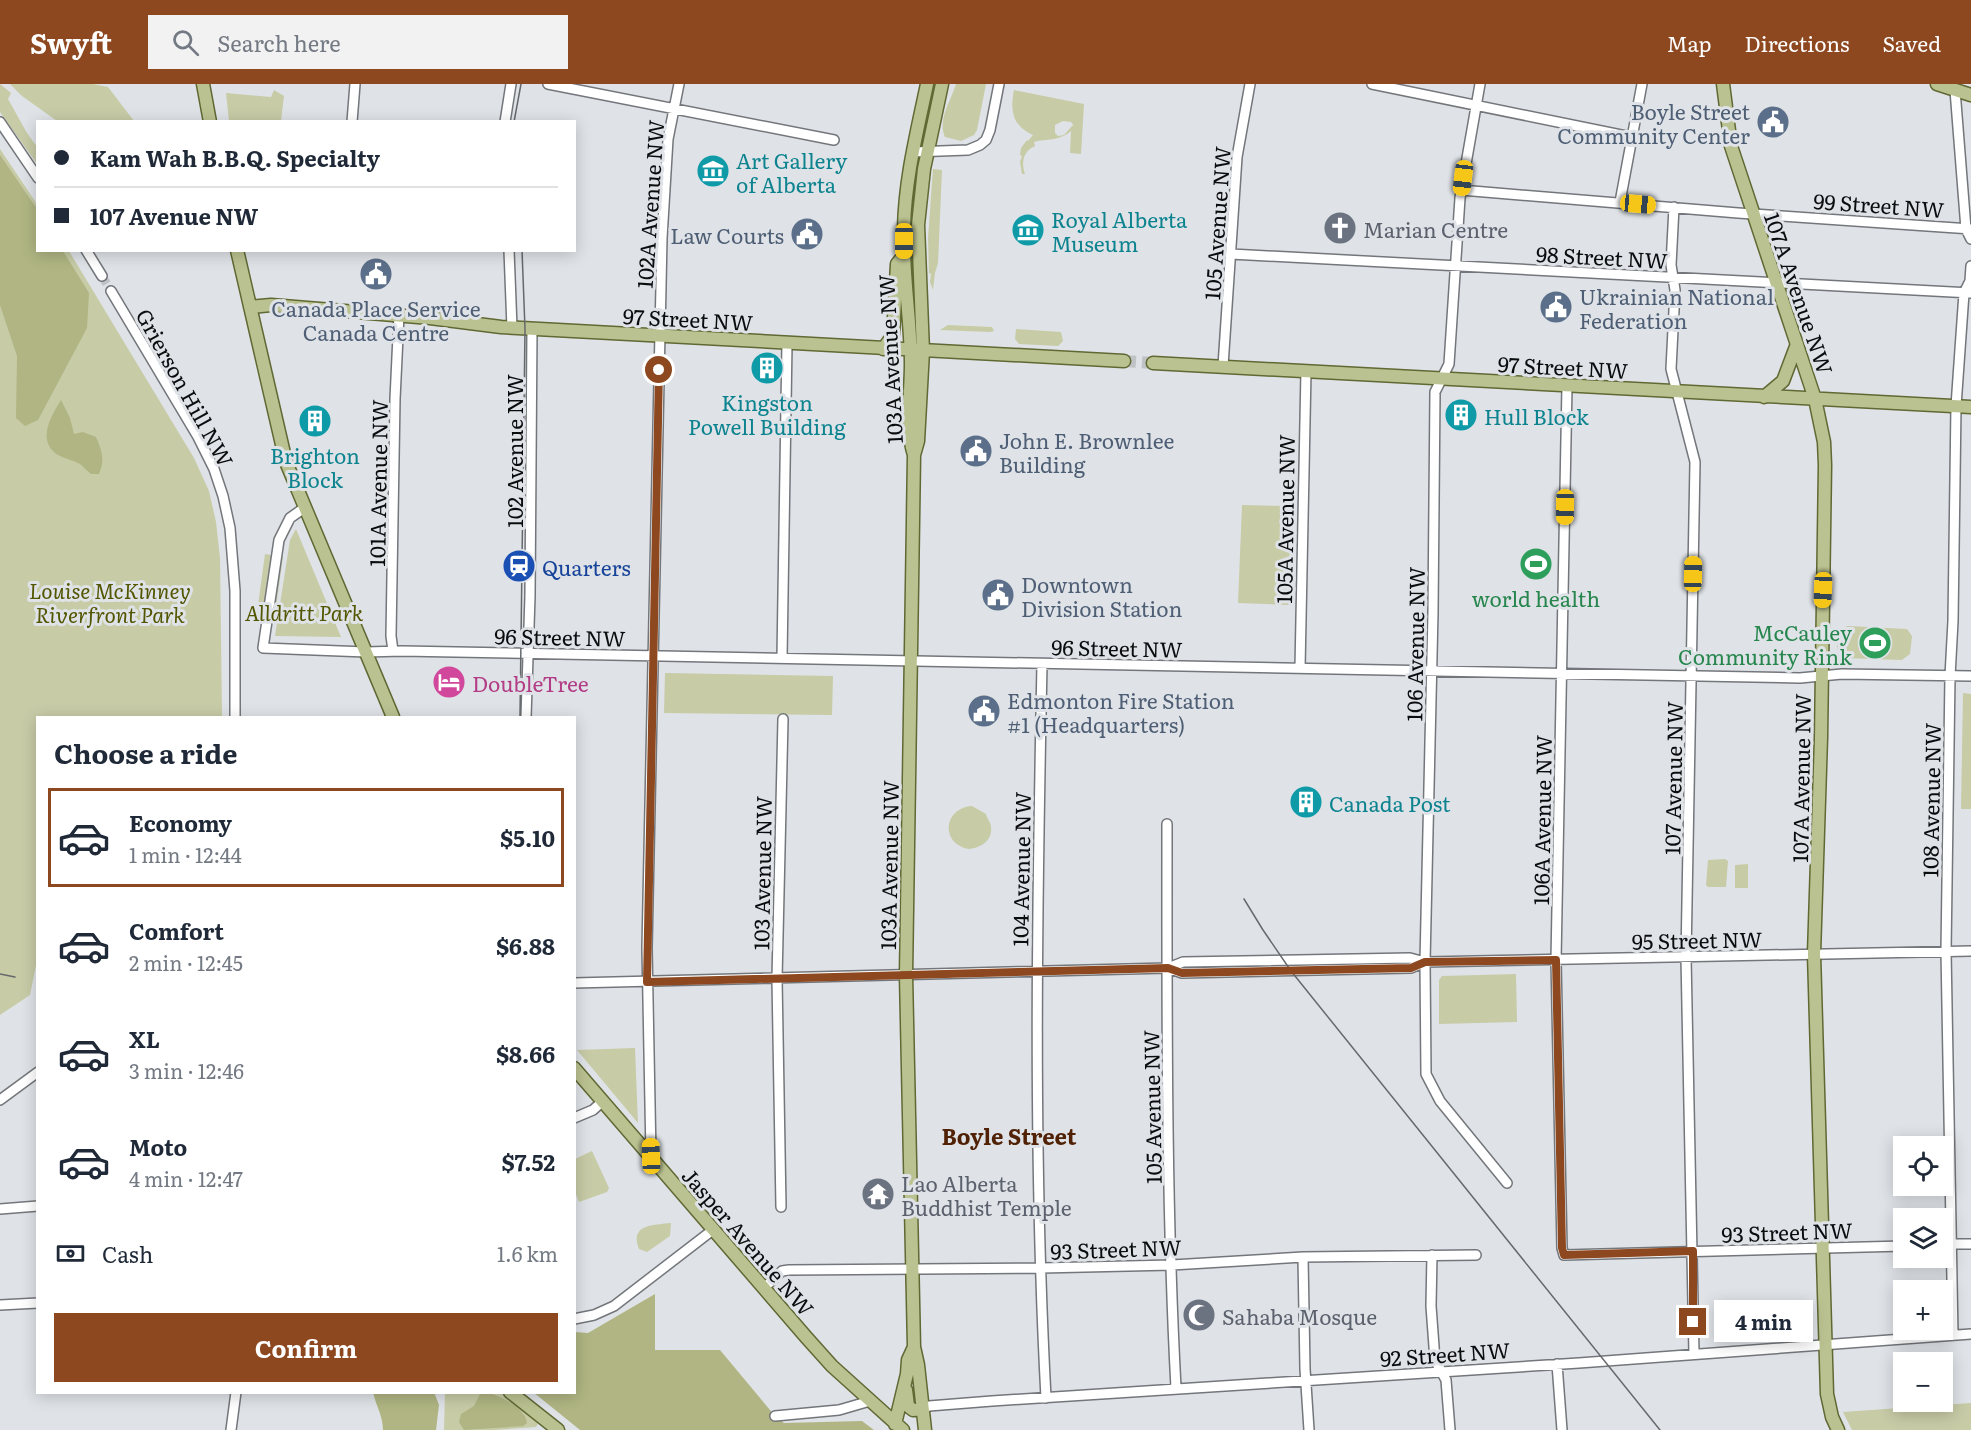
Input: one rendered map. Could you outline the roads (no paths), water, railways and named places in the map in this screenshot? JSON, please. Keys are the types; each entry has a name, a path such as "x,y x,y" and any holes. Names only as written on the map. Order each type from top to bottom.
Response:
{"main road":[{"path":"203,84 210,120"},
{"name":"103A Avenue NW","path":"916,350 904,255 906,195 927,84"},
{"name":"103A Avenue NW","path":"925,1430 914,1347 906,975 914,455 918,441 916,350 918,225 927,151 942,84"},
{"name":"107A Avenue NW","path":"1723,84 1731,146 1815,399 1825,457 1822,676 1814,954 1824,1344 1828,1401 1838,1430"},
{"path":"1936,84 1971,94"},
{"path":"237,252 286,462 393,716"},
{"path":"883,349 892,335 897,264 904,255"},
{"name":"97 Street NW","path":"250,307 271,305 399,315 512,328 1124,361"},
{"path":"1764,397 1783,381 1797,344"},
{"name":"97 Street NW","path":"1153,363 1971,407"},
{"path":"384,694 385,716"},
{"name":"Jasper Avenue NW","path":"576,1070 832,1366 899,1427"},
{"name":"103A Avenue NW","path":"899,1427 908,1360 914,1347"},
{"path":"904,1385 908,1406 914,1410 922,1409"},
{"path":"512,1394 552,1428"}],"street":[{"path":"352,120 355,84"},
{"path":"505,120 511,84"},
{"path":"548,84 834,140"},
{"name":"102A Avenue NW","path":"651,1156 647,982 660,336 665,170 668,139 679,84"},
{"path":"913,152 972,149 983,142 990,130 999,84"},
{"name":"105 Avenue NW","path":"1223,366 1237,157 1250,84"},
{"path":"1372,84 1631,137"},
{"name":"106 Avenue NW","path":"1480,84 1461,190 1449,364 1435,392 1425,962 1426,1074 1440,1101 1507,1183"},
{"path":"1620,202 1642,84"},
{"path":"1952,87 1971,239"},
{"path":"0,122 36,175"},
{"name":"99 Street NW","path":"1461,190 1969,229"},
{"name":"107 Avenue NW","path":"1674,207 1671,265 1675,290 1671,369 1695,462 1686,957 1694,1354"},
{"path":"87,252 102,276"},
{"path":"509,252 512,328"},
{"name":"98 Street NW","path":"1231,254 1967,293"},
{"name":"108 Avenue NW","path":"1947,1208 1946,951 1956,406 1971,266"},
{"name":"Grierson Hill NW","path":"111,291 198,437 224,496 230,528 235,591 235,716"},
{"name":"101A Avenue NW","path":"393,651 395,399 399,315"},
{"name":"102 Avenue NW","path":"526,716 530,596 532,329"},
{"path":"782,658 787,343"},
{"name":"105A Avenue NW","path":"1300,668 1306,371"},
{"name":"106A Avenue NW","path":"1564,1255 1562,1248 1556,960 1567,386"},
{"name":"96 Street NW","path":"304,508 290,518 279,540 263,648 366,652 528,653 1800,678 1842,674 1971,676"},
{"name":"104 Avenue NW","path":"1042,664 1037,972 1041,1268 1046,1398"},
{"name":"103 Avenue NW","path":"781,1207 777,979 783,719"},
{"name":"105 Avenue NW","path":"1167,824 1172,1265 1176,1388"},
{"name":"95 Street NW","path":"576,983 1168,968 1183,962 1410,958 1425,962 1971,951"},
{"path":"0,1100 36,1073"},
{"path":"576,1117 593,1110 603,1101"},
{"path":"0,1209 36,1206"},
{"path":"576,1319 594,1315 614,1306 714,1229"},
{"path":"1953,1244 1971,1244"},
{"name":"93 Street NW","path":"1564,1255 1893,1246"},
{"path":"1432,1255 1431,1321 1435,1360 1446,1380 1450,1430"},
{"name":"93 Street NW","path":"764,1288 782,1271 789,1270 1041,1268 1172,1265 1303,1257 1476,1255"},
{"path":"1303,1257 1309,1430"},
{"path":"0,1305 36,1304"},
{"name":"92 Street NW","path":"1953,1335 1971,1334"},
{"name":"92 Street NW","path":"922,1409 929,1406 1176,1388 1442,1372 1893,1339"},
{"path":"1557,1364 1562,1430"},
{"path":"231,1430 236,1394"},
{"path":"775,1416 839,1410 870,1401"}],"tunnel":[{"path":"102,276 111,291"},
{"path":"1124,361 1153,363"}],"tram line":[{"path":"514,120 521,84"},
{"path":"520,716 525,329 522,252"},
{"path":"1244,899 1291,971 1660,1430"},
{"path":"0,974 15,977"}],"place":[{"name":"Boyle Street Community Center","path":"1773,122"},
{"name":"Art Gallery of Alberta","path":"713,171"},
{"name":"Marian Centre","path":"1340,228"},
{"name":"Royal Alberta Museum","path":"1028,230"},
{"name":"Law Courts","path":"807,234"},
{"name":"Canada Place Service Canada Centre","path":"376,274"},
{"name":"Ukrainian National Federation","path":"1556,307"},
{"name":"Kingston Powell Building","path":"767,368"},
{"name":"Hull Block","path":"1461,415"},
{"name":"Brighton Block","path":"315,421"},
{"name":"John E. Brownlee Building","path":"976,451"},
{"name":"world health","path":"1536,564"},
{"name":"Quarters","path":"519,566"},
{"name":"Downtown Division Station","path":"998,595"},
{"name":"McCauley Community Rink","path":"1875,643"},
{"name":"DoubleTree","path":"449,682"},
{"name":"Edmonton Fire Station #1 (Headquarters)","path":"984,711"},
{"name":"Canada Post","path":"1306,802"},
{"name":"Lao Alberta Buddhist Temple","path":"878,1194"},
{"name":"Sahaba Mosque","path":"1199,1315"}],"district":[{"name":"Boyle Street","path":"1009,1135"}],"park label":[{"name":"Louise McKinney Riverfront Park","path":"110,601"},
{"name":"Alldritt Park","path":"304,611"}]}
